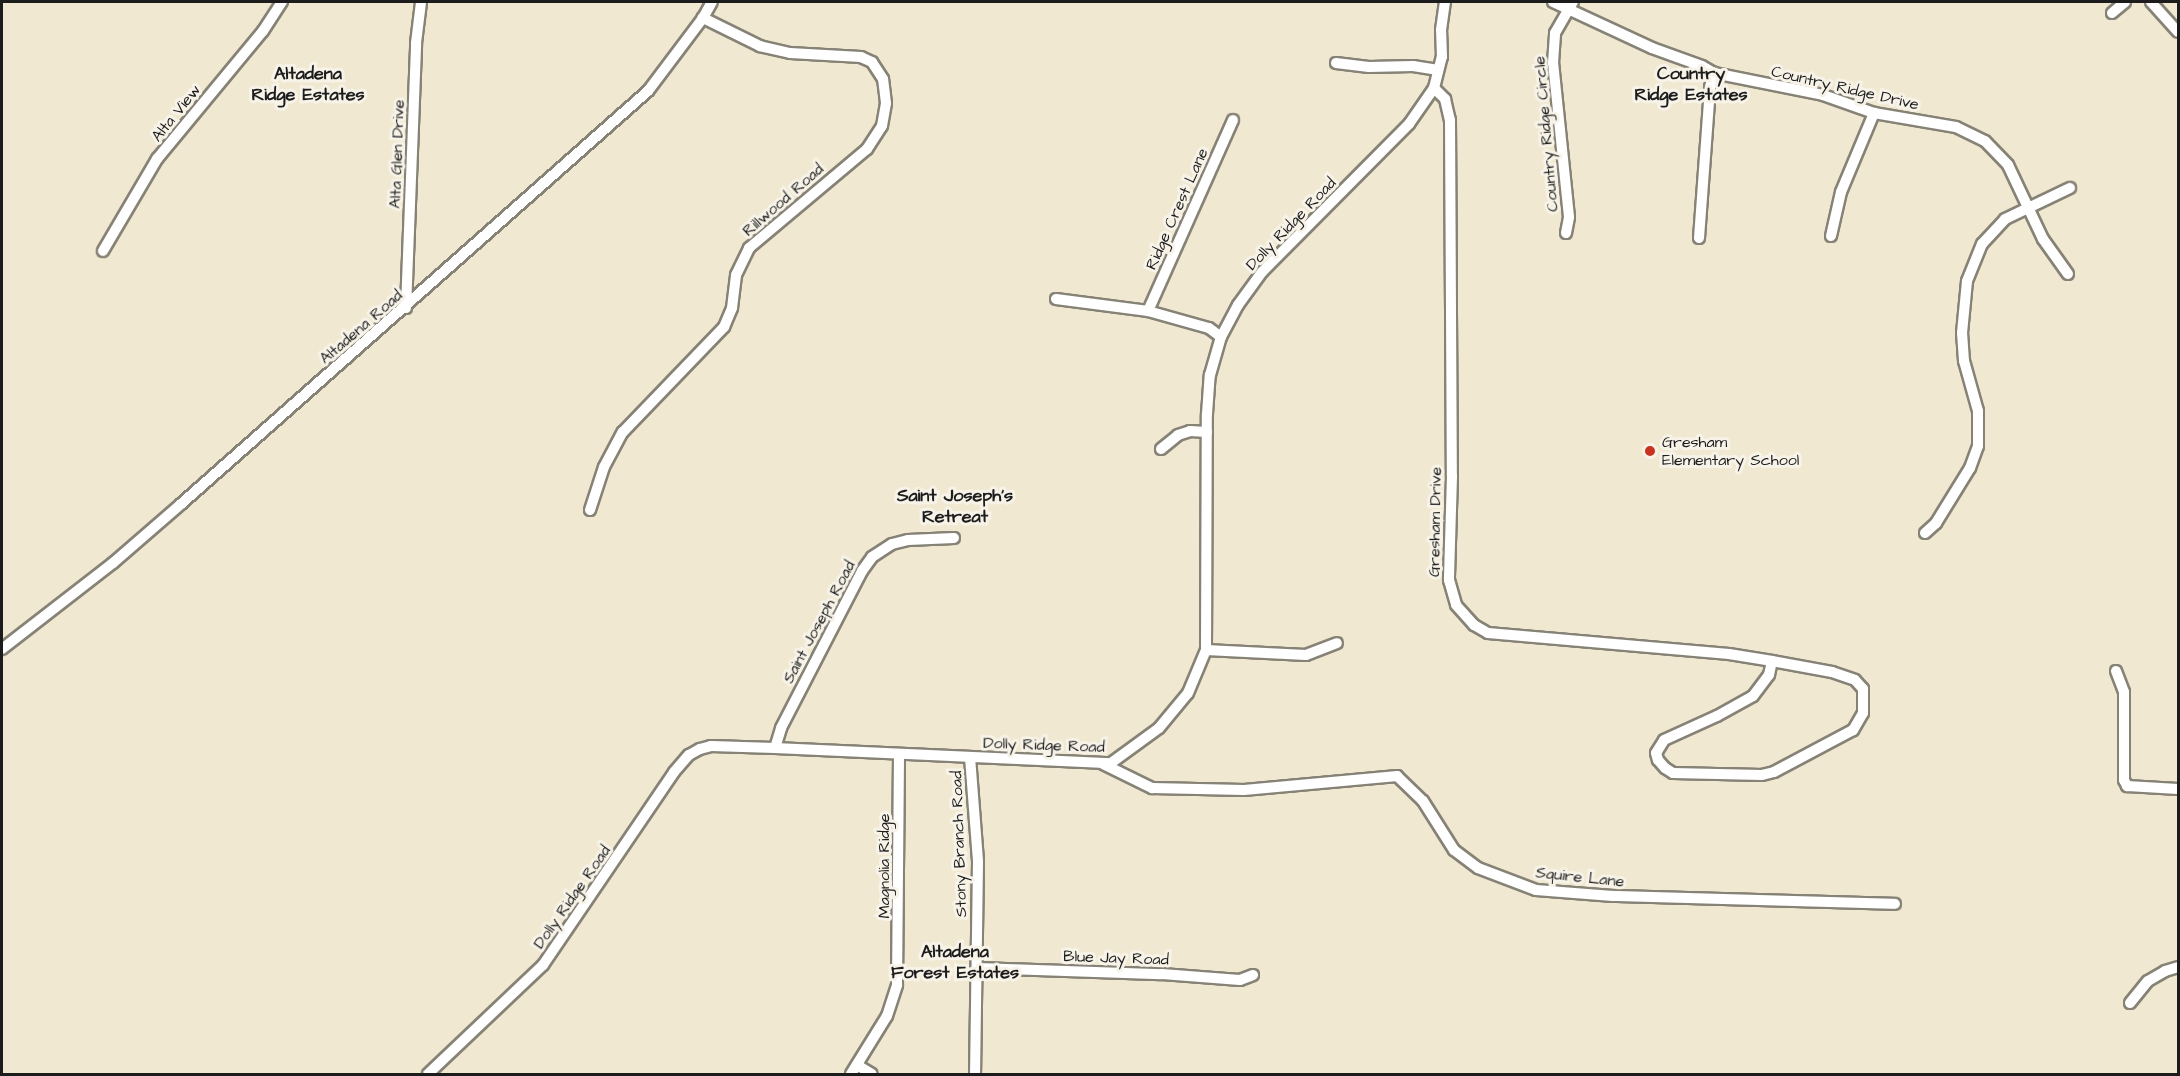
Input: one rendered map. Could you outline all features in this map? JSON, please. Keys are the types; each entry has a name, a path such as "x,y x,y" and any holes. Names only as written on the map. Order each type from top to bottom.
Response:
{"street":[{"name":"Alta View","path":"103,251 157,159 263,31 282,2"},
{"name":"Alta Glen Drive","path":"406,308 416,43 421,2"},
{"name":"Altadena Road","path":"2,649 113,563 406,308 648,91 703,18 712,2"},
{"name":"Dolly Ridge Road","path":"428,1074 543,965 674,772 689,755 711,746 1112,763 1159,729 1188,693 1206,650 1207,432 1210,375 1221,336 1262,272 1409,124 1434,88 1442,57 1441,30 1445,2"},
{"name":"Country Ridge Drive","path":"1553,2 1571,5 1652,48 1702,66 1714,73 1823,95 1874,113 1956,127 1985,141 2008,165 2043,239 2068,274"},
{"path":"2112,13 2125,2"},
{"path":"2151,2 2178,32"},
{"name":"Country Ridge Circle","path":"1566,233 1569,217 1553,63 1555,33 1571,5"},
{"name":"Rillwood Road","path":"590,510 604,467 623,432 724,327 732,308 736,275 749,248 867,149 882,126 886,103 883,79 872,62 861,57 790,53 760,46 703,18"},
{"path":"1336,63 1369,67 1413,66 1437,70"},
{"path":"1699,238 1710,87 1714,73"},
{"name":"Gresham Drive","path":"1434,88 1444,99 1450,120 1452,476 1449,580 1456,605 1474,625 1499,635 1634,647 1681,648 1772,660 1832,672 1855,680 1863,688 1863,713 1853,730 1774,772 1762,775 1674,773 1665,768 1656,753 1664,740 1717,716 1753,696 1769,675 1772,660"},
{"path":"1832,236 1841,192 1874,113"},
{"name":"Ridge Crest Lane","path":"1148,311 1233,120"},
{"path":"1925,533 1936,523 1970,468 1978,446 1978,411 1964,361 1963,307 1967,281 1989,233 2005,219 2070,188"},
{"path":"1056,299 1148,311 1209,328 1221,336"},
{"path":"1161,449 1178,435 1190,431 1207,432"},
{"name":"Saint Joseph Road","path":"775,748 793,703 862,571 872,557 892,544 903,541 954,538"},
{"path":"1206,650 1306,655 1337,643"},
{"path":"2116,671 2124,692 2124,780 2127,786 2178,789"},
{"name":"Magnolia Ridge","path":"854,1070 887,1016 897,984 899,754"},
{"name":"Stony Branch Road","path":"970,757 978,862 975,1074"},
{"name":"Squire Lane","path":"1100,762 1152,788 1244,790 1397,776 1422,801 1454,850 1478,868 1536,890 1613,896 1895,904"},
{"path":"2130,1003 2148,981 2164,971 2178,967"},
{"name":"Blue Jay Road","path":"977,968 1162,974 1240,980 1253,975"},
{"path":"854,1070 872,1074"}],"place":[{"name":"Gresham Elementary School","path":"1650,451"}],"district":[{"name":"Altadena Ridge Estates","path":"308,85"},
{"name":"Country Ridge Estates","path":"1691,85"},
{"name":"Saint Joseph's Retreat","path":"955,507"},
{"name":"Altadena Forest Estates","path":"955,963"}]}
